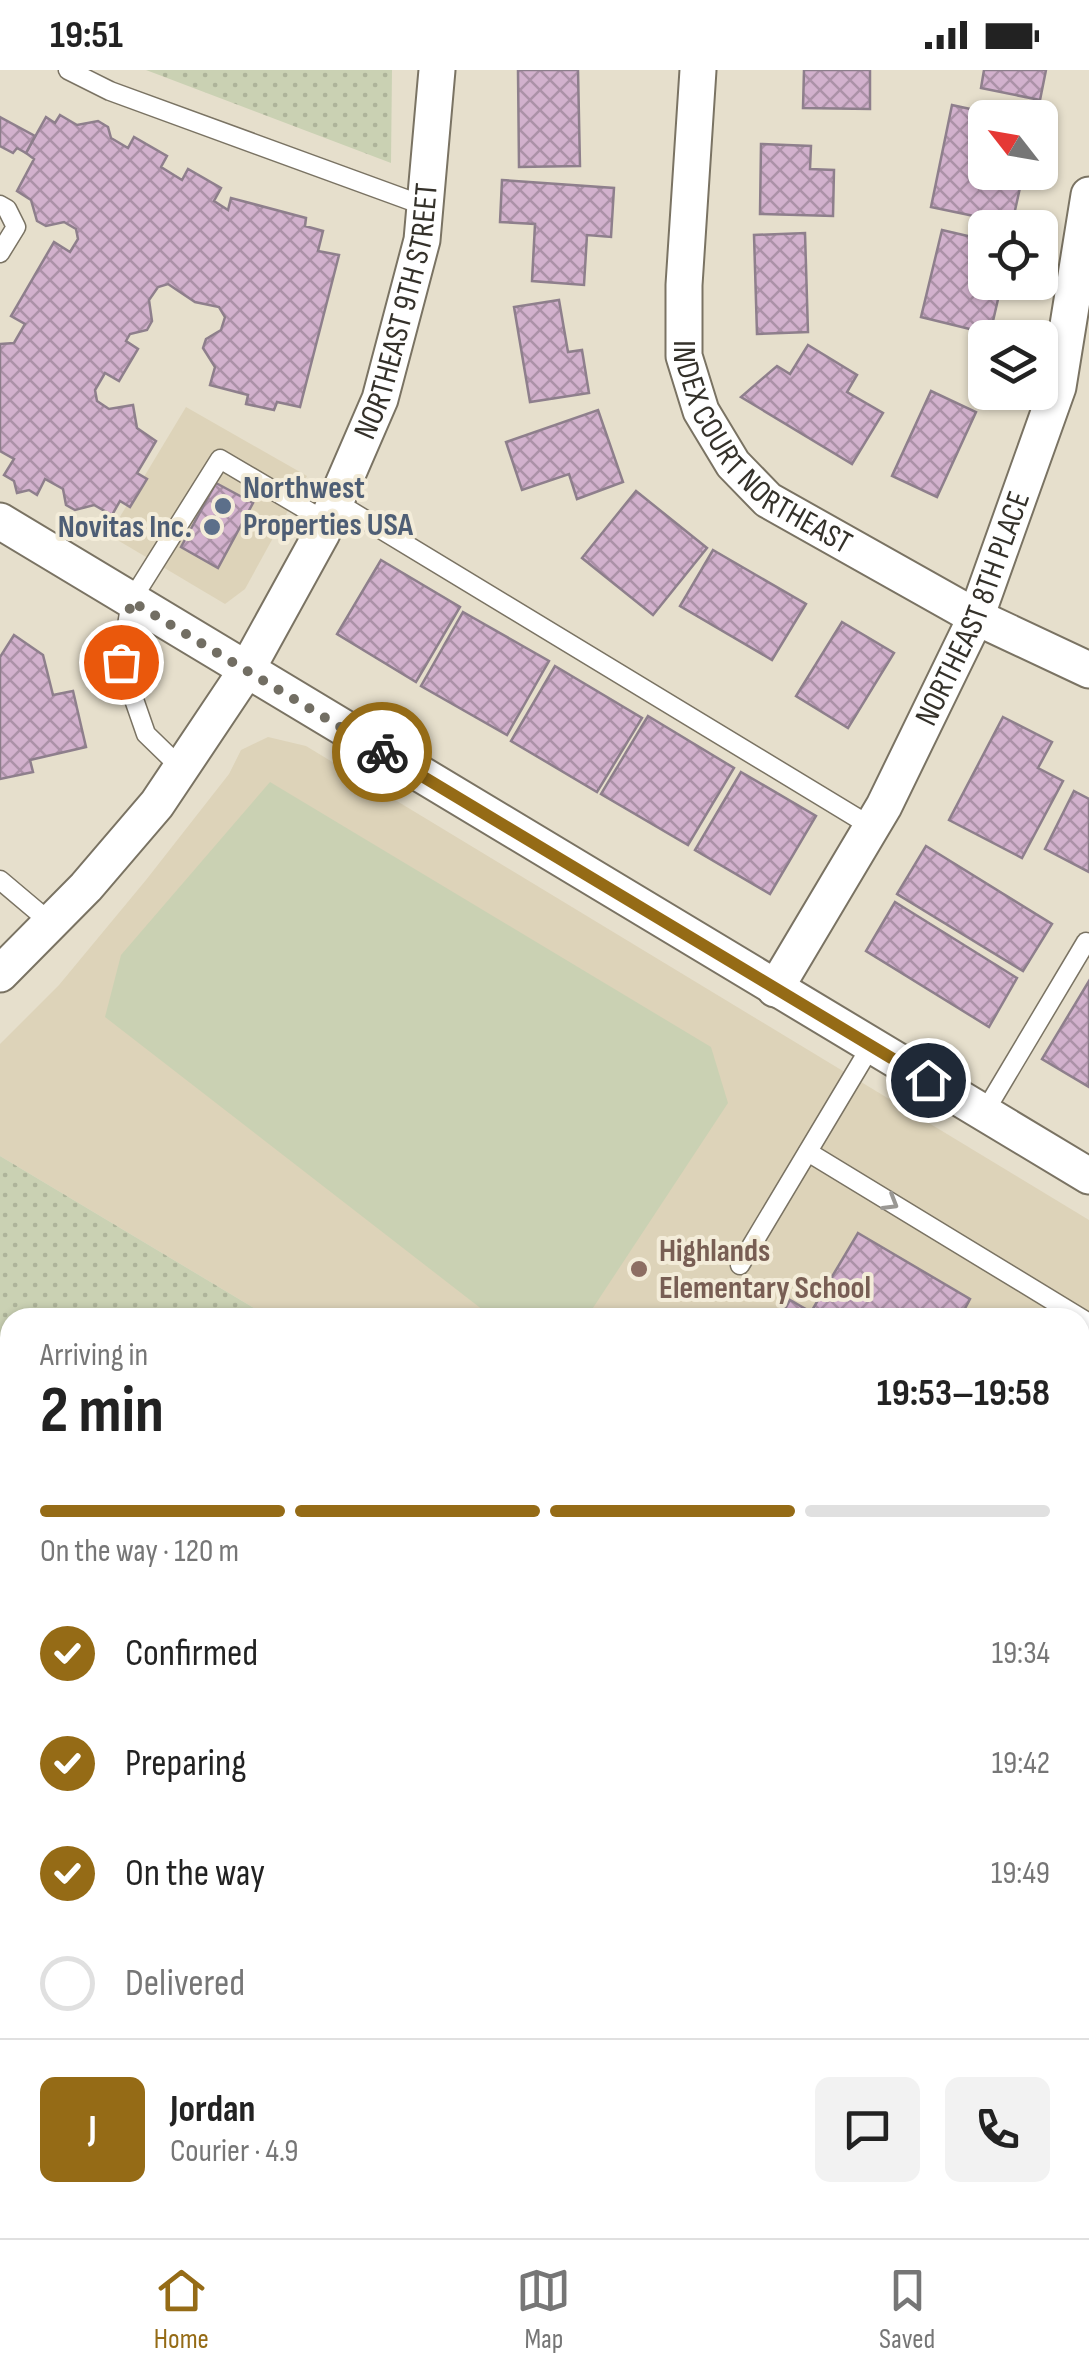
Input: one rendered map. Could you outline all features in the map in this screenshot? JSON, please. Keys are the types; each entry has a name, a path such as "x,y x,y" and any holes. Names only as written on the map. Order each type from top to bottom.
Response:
{"street":[{"name":"NORTHEAST 9TH STREET","path":"0,974 86,887 157,804 246,671 332,512 380,399 422,240 437,70"},
{"name":"INDEX COURT NORTHEAST","path":"698,70 684,284 684,356 701,410 733,464 768,500 976,617 1089,670"},
{"name":"NORTHEAST 8TH PLACE","path":"775,989 872,826 976,617 1058,387 1089,195"},
{"path":"0,521 1089,1176"}],"lane":[{"path":"68,70 110,91 425,206"},
{"path":"0,205 8,209 16,227 0,253"},
{"path":"181,768 146,734 121,662 131,601 220,459 332,512 872,826"},
{"path":"0,880 51,923"},
{"path":"984,1114 1086,942"},
{"path":"740,1265 870,1046"},
{"path":"808,1152 1064,1308"}],"shaded area":[{"path":"186,407 307,476 245,589 225,604 109,535"},
{"name":"Highlands Elementary School","path":"268,737 306,746 1089,1220 1089,1308 254,1308 0,1156 0,1044 59,985 146,880 229,774 241,750"}],"green space":[{"path":"146,70 392,70 391,163"},
{"path":"270,782 711,1047 728,1103 593,1308 480,1308 105,1017 121,955"},
{"path":"0,1156 254,1308 0,1308"}],"building":[{"path":"518,70 578,70 580,166 519,167"},
{"path":"804,70 870,70 870,109 803,108"},
{"path":"984,70 1046,70 1040,100 981,88"},
{"path":"952,105 968,108 968,190 1019,190 1015,210 968,210 968,215 931,207"},
{"path":"60,115 77,125 98,121 108,127 111,138 128,148 134,137 167,156 161,167 182,180 188,169 221,188 214,201 228,210 231,198 306,218 305,226 323,231 318,251 339,255 300,407 277,402 274,410 246,404 248,395 210,385 215,367 203,348 206,339 221,330 225,317 219,307 195,302 168,284 158,287 149,300 152,321 147,330 130,334 126,341 138,349 119,381 105,373 95,390 97,401 109,409 133,405 137,428 156,441 137,473 147,479 130,507 120,501 112,515 94,505 75,510 66,505 63,489 45,479 37,495 29,490 17,493 14,481 4,475 14,459 0,451 0,344 14,343 25,324 11,316 54,242 70,252 78,239 76,229 64,222 46,226 37,221 31,200 17,191 34,159 26,153 46,117 55,123"},
{"path":"0,117 35,136 26,153 17,148 13,153 0,146"},
{"path":"761,144 811,146 810,169 834,170 833,216 760,214"},
{"path":"502,180 614,188 611,237 587,235 584,285 532,281 535,224 500,222"},
{"path":"942,230 968,236 968,300 998,300 993,320 968,320 968,329 921,317"},
{"path":"805,233 808,332 757,334 754,235"},
{"path":"559,300 568,352 582,350 589,393 530,402 514,307"},
{"path":"808,345 857,375 847,392 883,413 852,464 741,397 777,366 790,374"},
{"path":"931,391 976,412 937,497 892,476"},
{"path":"598,410 623,482 577,499 569,474 522,490 506,442"},
{"path":"216,483 253,503 218,568 181,547"},
{"path":"636,491 707,548 653,615 582,558"},
{"path":"713,550 806,604 772,660 680,606"},
{"path":"381,560 460,607 416,682 337,634"},
{"path":"463,612 549,661 507,735 421,686"},
{"path":"842,622 894,653 848,728 796,696"},
{"path":"14,635 43,655 53,695 73,691 86,747 30,760 33,772 0,779 0,657"},
{"path":"555,666 642,718 597,792 511,741"},
{"path":"648,716 734,768 688,845 601,794"},
{"path":"1003,717 1052,742 1038,768 1063,781 1022,858 949,820"},
{"path":"741,772 816,816 770,894 695,850"},
{"path":"1074,791 1089,799 1089,872 1045,849"},
{"path":"926,846 1052,924 1023,971 897,894"},
{"path":"895,902 1017,978 989,1027 866,951"},
{"path":"1089,981 1089,1087 1042,1059"},
{"path":"858,1233 970,1299 965,1308 813,1308"},
{"path":"790,1300 804,1308 786,1308"}],"way so far":[{"path":"121,662 131,601 382,752"}],"place":[{"name":"Northwest Properties USA","path":"223,506"},
{"name":"Novitas Inc.","path":"212,527"},
{"name":"Highlands Elementary School","path":"639,1269"}],"route":[{"path":"382,752 928,1080"}]}
